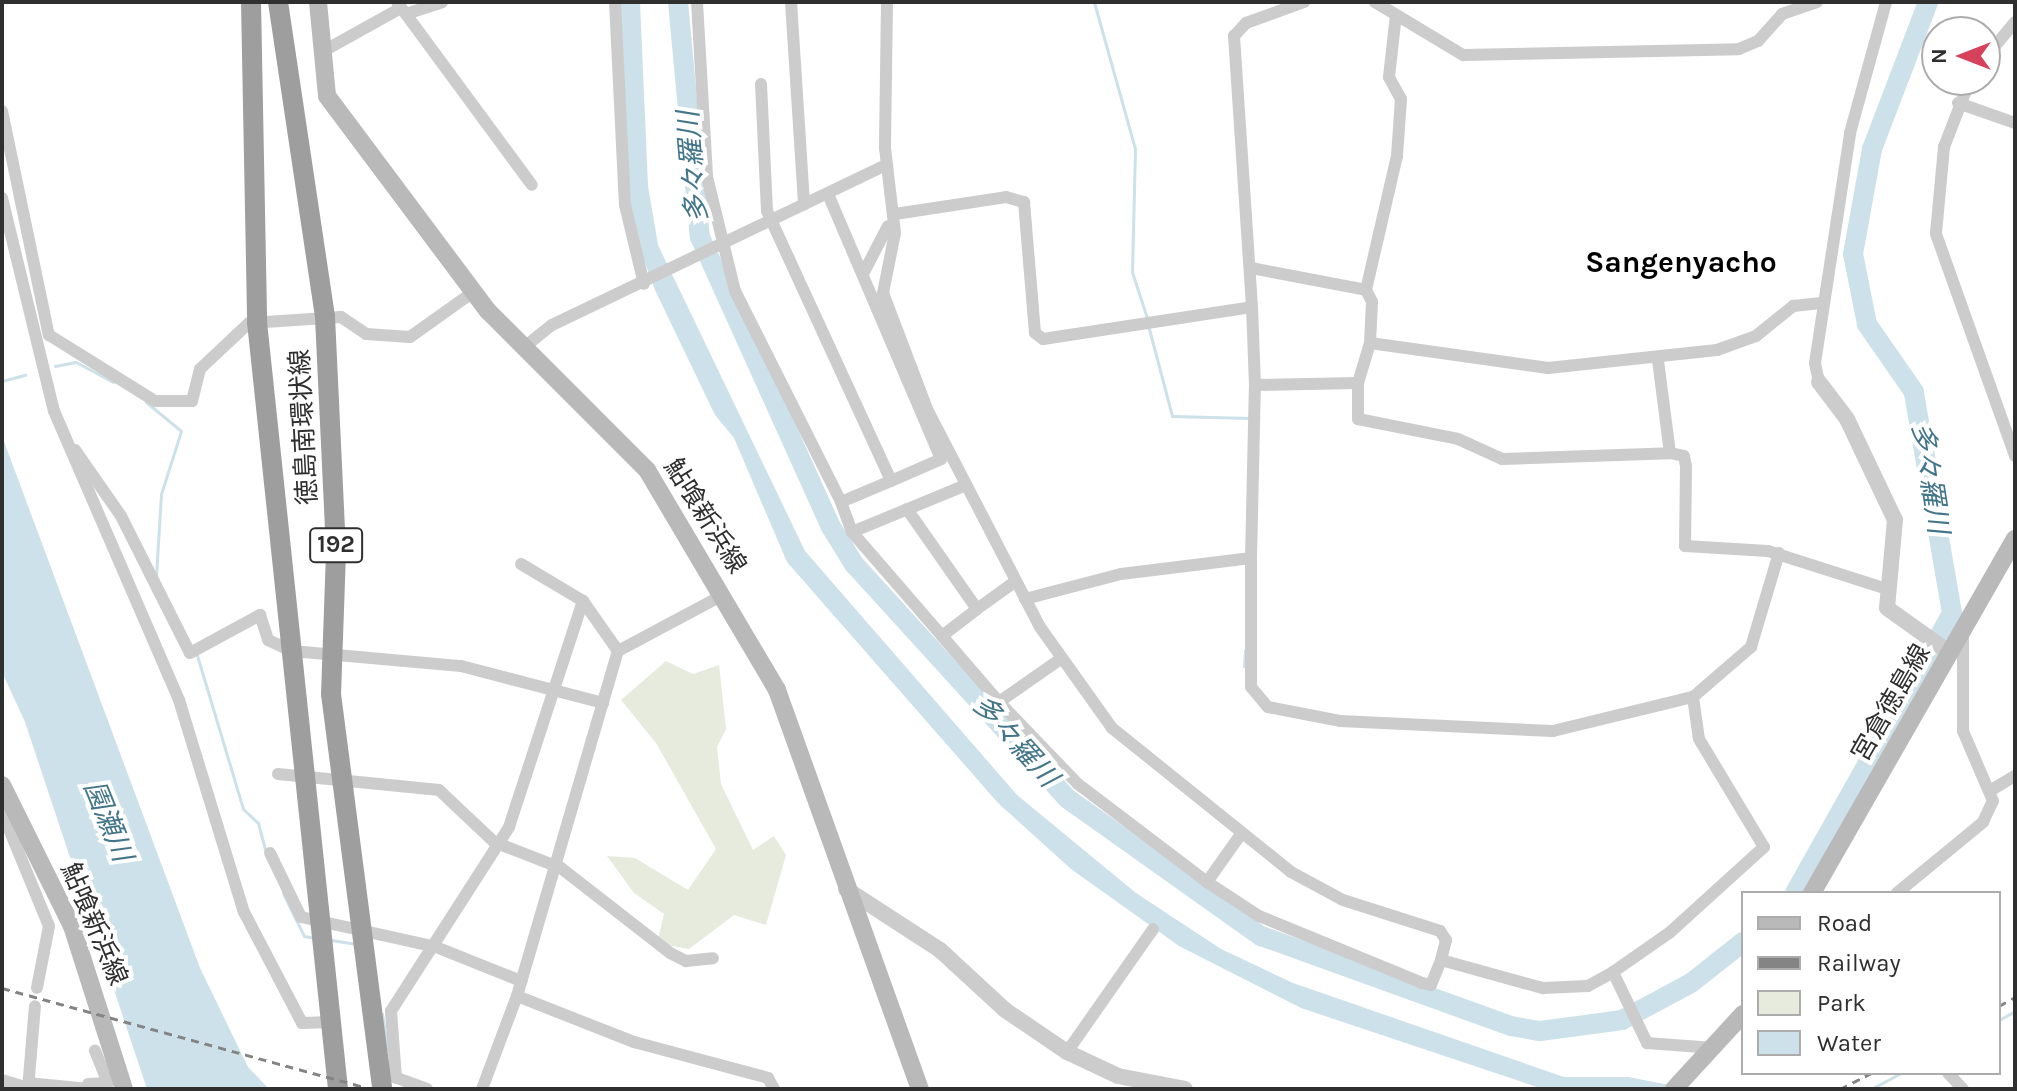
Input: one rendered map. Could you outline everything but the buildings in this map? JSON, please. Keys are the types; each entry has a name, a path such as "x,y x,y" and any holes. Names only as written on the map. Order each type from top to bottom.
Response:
{"highway":[{"name":"徳島南環状線","path":"251,2 257,322 292,651 302,777 338,1089"},
{"name":"徳島南環状線","path":"278,2 325,317 336,552 332,659 341,782 382,1089"}],"main road":[{"name":"鮎喰新浜線","path":"318,2 320,53 327,96 473,292 522,349 647,470 723,595 788,715 846,889 920,1089"},
{"name":"宮倉徳島線","path":"1813,891 1948,651 1963,634 2015,539"},
{"name":"鮎喰新浜線","path":"2,785 72,926 124,1089"},
{"path":"1676,1087 1741,1016"}],"street":[{"path":"320,53 401,8 442,2"},
{"path":"615,2 625,205 647,283"},
{"path":"697,2 707,177 718,247 748,321 841,502 852,532 999,702 1078,784 1207,882 1259,916 1431,985 1446,940 1440,931 1343,900 1241,834 1125,743 1062,658 1025,599 927,409 883,293 895,214 883,167"},
{"path":"791,2 804,205"},
{"path":"863,274 888,237 883,167 887,2"},
{"path":"1304,2 1246,23 1234,36 1251,268 1255,385 1251,687 1268,707 1340,721 1553,731 1693,697 1751,647 1779,553"},
{"path":"1375,2 1463,55 1595,54 1750,47 1782,14 1817,2"},
{"path":"1886,2 1850,133 1815,363 1819,382 1847,419 1895,520 1884,588 1887,608 1948,651"},
{"path":"401,8 532,185"},
{"path":"1396,15 1389,77 1401,99 1397,156 1366,290 1372,302 1370,343 1358,383 1358,419 1458,439 1502,459 1670,453 1684,456 1685,546 1779,553 1884,588"},
{"path":"2001,39 2015,22"},
{"path":"761,84 772,222 891,481"},
{"path":"1962,96 1944,147 1936,234 2015,456"},
{"path":"1958,103 2015,123"},
{"path":"2,111 54,344 155,401 192,401 200,369 240,328 257,322 325,317 382,338 410,337 473,292"},
{"path":"522,349 552,325 647,283 883,167"},
{"path":"828,194 941,459 841,502"},
{"path":"895,214 1006,197 1024,202 1035,333 1043,339 1252,307"},
{"path":"2,198 22,300 65,440 179,700 244,912 302,1023 330,1022"},
{"path":"1251,268 1366,290"},
{"path":"1370,343 1548,368 1658,361 1736,345 1766,329 1783,310 1824,303"},
{"path":"1658,361 1670,453"},
{"path":"1255,385 1358,383"},
{"path":"65,440 121,516 190,653 260,615 268,640 292,651 332,659 461,666 552,686 603,703"},
{"path":"852,532 966,485"},
{"path":"907,509 977,609"},
{"path":"1025,599 1121,574 1251,558"},
{"path":"521,564 583,601 618,651"},
{"path":"942,636 1016,581"},
{"path":"482,1089 517,996 618,651 723,595"},
{"path":"427,1089 396,1078 388,1020 436,947 494,842 517,808 552,686 583,601"},
{"path":"1963,634 1963,731 1993,789"},
{"path":"999,702 1062,658"},
{"path":"1441,960 1543,988 1588,986 1669,933 1764,847 1699,739 1693,697"},
{"path":"278,774 439,790 494,842 557,866 670,953 686,961 713,958"},
{"path":"1899,891 1983,822 1993,789 2015,776"},
{"path":"2,812 49,926 37,988"},
{"path":"1207,882 1241,834"},
{"path":"270,853 301,917 319,925 436,947 521,981"},
{"path":"846,889 940,950 1005,1010 1067,1052 1118,1076 1185,1089"},
{"path":"1067,1052 1153,929"},
{"path":"1613,972 1638,1028 1653,1047 1698,1042 1714,1048"},
{"path":"517,996 634,1042 768,1078 774,1089"},
{"path":"28,1087 35,1006"},
{"path":"2,1080 28,1087 108,1083 95,1050"}],"green space":[{"path":"666,661 693,674 719,665 726,729 717,747 721,784 753,850 774,836 786,855 766,925 734,915 689,949 657,943 664,914 634,893 607,856 635,858 688,890 716,849 656,743 621,700"}],"water":[{"path":"619,2 640,2 648,186 658,245 805,551 1017,795 1136,893 1221,949 1293,983 1564,1077 1628,1077 1690,1089 1543,1089 1301,1008 1179,946 1071,869 998,803 787,562 734,438 715,415 655,290 634,233 627,177"},
{"name":"園瀬川","path":"2,436 200,968 248,1067 269,1089 147,1089 25,722 2,672"}],"waterway":[{"name":"多々羅川","path":"678,2 700,237 831,527 854,564 1068,799 1261,936 1511,1026 1540,1031 1622,1020 1691,983 1741,944"},
{"path":"1094,2 1135,149 1132,272 1147,318"},
{"name":"多々羅川","path":"1796,891 1952,613 1914,392 1867,324 1853,254 1872,149 1928,2"},
{"path":"1148,325 1172,416 1250,418"},
{"path":"55,366 76,362 113,382"},
{"path":"2,381 25,375"},
{"path":"146,402 181,431 161,494 156,575"},
{"path":"1244,666 1245,650"},
{"path":"196,652 243,809 258,823 266,852"},
{"path":"283,893 304,936 315,938"},
{"path":"331,940 355,944"},
{"path":"2001,1019 2015,1011"},
{"path":"382,1014 388,1050"},
{"path":"1871,1089 1897,1075"}],"railway":[{"path":"2,988 370,1089"},
{"path":"2001,1005 2015,997"},
{"path":"1840,1089 1867,1075"}],"district":[{"name":"Sangenyacho","path":"1681,262"}]}
